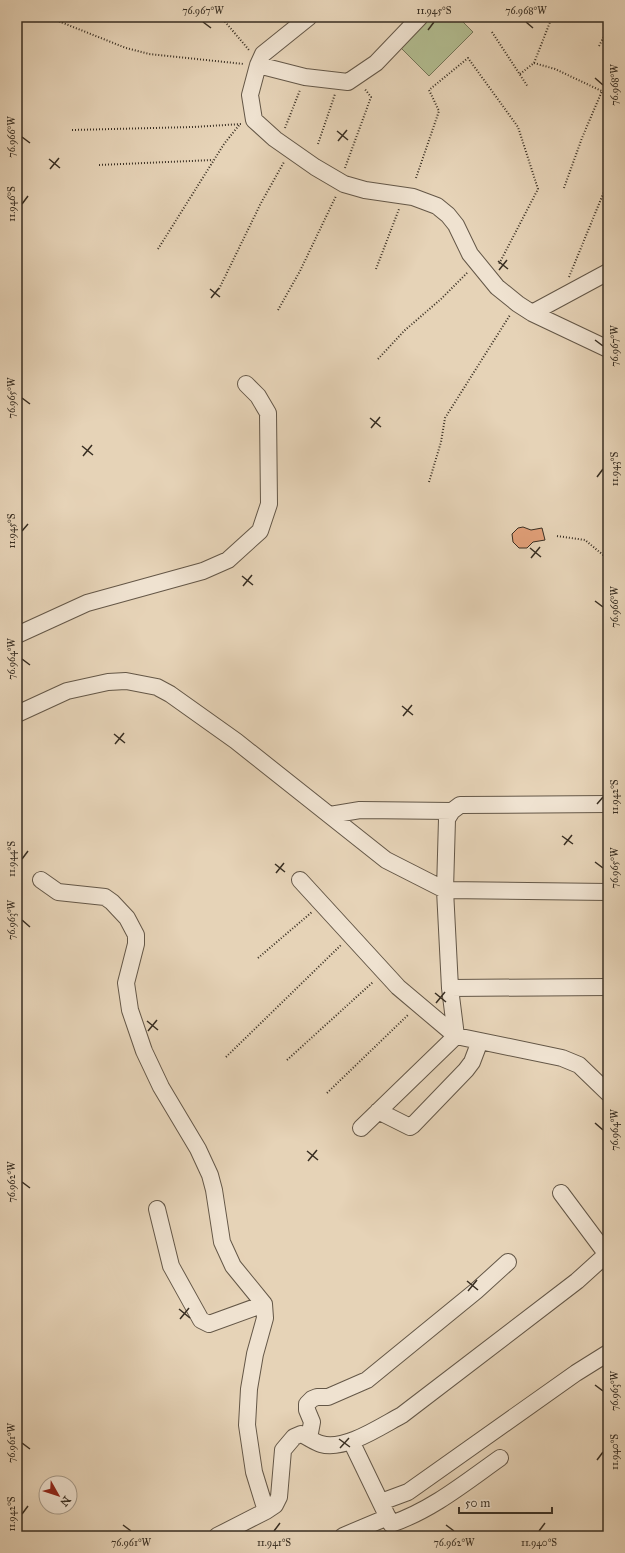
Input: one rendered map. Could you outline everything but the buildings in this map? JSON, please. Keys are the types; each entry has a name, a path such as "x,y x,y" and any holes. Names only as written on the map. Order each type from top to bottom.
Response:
{"street":[{"path":"309,17 263,54 250,95 254,120 275,140 315,167 344,184 366,190 413,197 437,206 448,215 456,225 470,254 497,287 532,313 608,350"},
{"path":"259,63 305,77 347,79 376,63 420,17"},
{"path":"532,313 608,272"},
{"path":"17,635 87,603 203,571 228,560 260,531 269,504 268,413 258,396 246,384"},
{"path":"17,714 67,691 108,682 126,681 157,687 170,694 236,741 386,860 445,890 608,892"},
{"path":"456,1036 450,988 445,890 447,819 452,811 460,804 608,804"},
{"path":"330,815 360,810 452,811"},
{"path":"41,880 58,892 105,897 112,902 127,918 136,935 136,944 126,983 130,1010 144,1051 161,1087 198,1149 210,1176 214,1190 222,1242 233,1266 264,1304 265,1318 255,1354 249,1389 247,1425 254,1472 266,1511"},
{"path":"300,880 350,936 385,971 398,987 456,1036 562,1058 579,1065 608,1093"},
{"path":"450,988 608,987"},
{"path":"361,1128 456,1036"},
{"path":"378,1112 411,1127 466,1070 472,1062 480,1041"},
{"path":"217,1536 275,1505 279,1497 283,1450 294,1437 301,1434 321,1444 333,1445 351,1441 375,1430 402,1414 570,1286 608,1254 561,1193"},
{"path":"157,1209 171,1266 200,1320 209,1324 264,1304"},
{"path":"309,1438 312,1422 307,1410 308,1404 312,1399 317,1397 328,1397 367,1380 476,1291 508,1262"},
{"path":"381,1502 408,1492 576,1373 608,1353"},
{"path":"351,1441 392,1524 449,1495 500,1458"},
{"path":"343,1536 388,1517"}],"path":[{"path":"48,17 126,48 149,54 259,63"},
{"path":"221,17 259,63"},
{"path":"520,74 534,63 552,17"},
{"path":"599,46 608,29"},
{"path":"492,32 528,87"},
{"path":"416,178 440,111 429,90 468,58 518,127 538,190 499,264"},
{"path":"534,63 555,69 608,94"},
{"path":"285,128 305,77"},
{"path":"318,144 347,79 371,98 345,168"},
{"path":"564,188 582,138 602,91"},
{"path":"72,130 193,127 240,124 224,144 158,249"},
{"path":"219,289 261,202 287,156"},
{"path":"99,165 214,160"},
{"path":"566,282 608,182"},
{"path":"278,310 300,272 329,209 340,190"},
{"path":"376,269 399,208"},
{"path":"378,359 404,331 441,300 473,267"},
{"path":"429,482 441,442 445,418 513,311"},
{"path":"557,536 585,540 608,559"},
{"path":"258,958 322,903"},
{"path":"226,1057 350,936"},
{"path":"287,1060 385,971"},
{"path":"327,1093 419,1005"}],"green space":[{"path":"432,17 458,17 473,32 429,76 401,48"}]}
